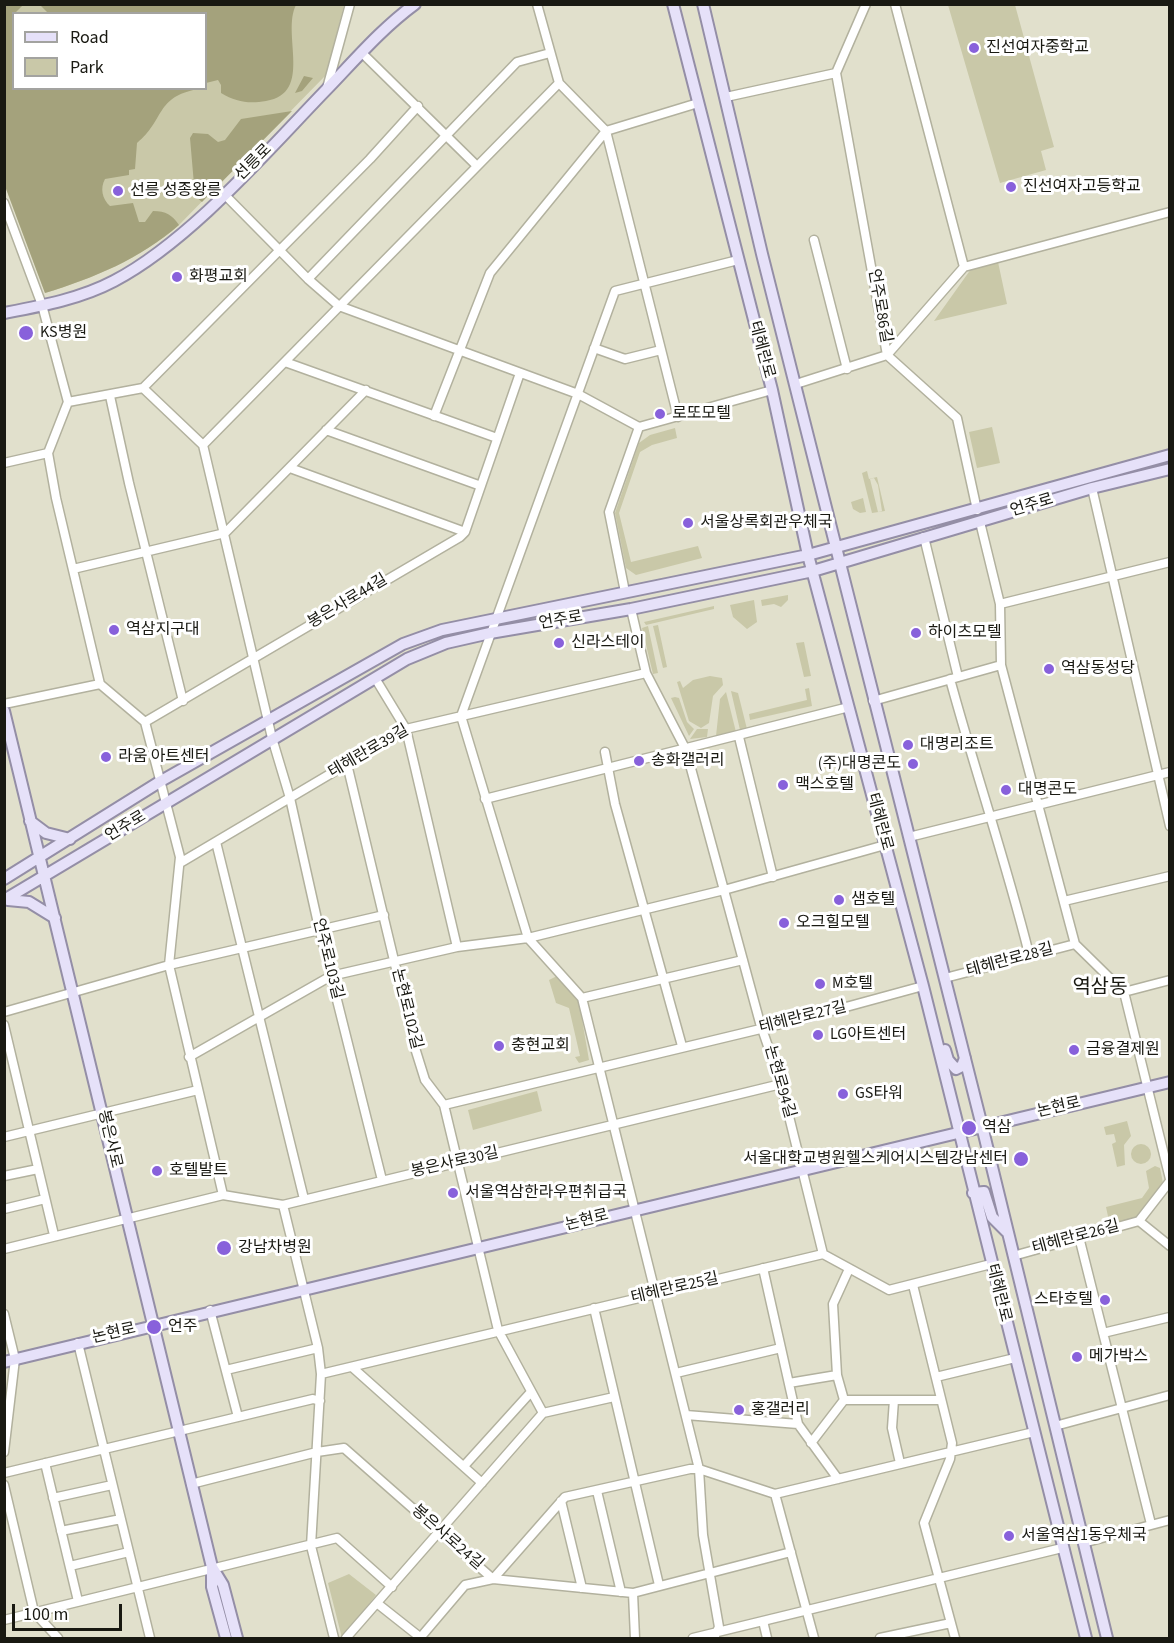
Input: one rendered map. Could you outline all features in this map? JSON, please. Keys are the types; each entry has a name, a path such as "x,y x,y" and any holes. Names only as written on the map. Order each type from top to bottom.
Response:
{"main road":[{"name":"선릉로","path":"4,313 80,294 114,281 169,245 224,194 361,52 415,4"},
{"name":"테헤란로","path":"673,4 772,390 808,555 923,986 1086,1638"},
{"name":"테헤란로","path":"703,4 762,254 982,1126 1107,1638"},
{"name":"언주로","path":"4,879 161,781 403,644 442,630 495,618 808,555 1170,455"},
{"name":"언주로","path":"4,900 407,659 446,643 490,633 631,609 813,571 1092,488 1170,469"},
{"name":"봉은사로","path":"4,711 74,991 212,1567 212,1587 226,1638"},
{"path":"30,821 43,831 70,839"},
{"path":"4,900 29,902 55,918"},
{"path":"931,1018 940,1031 952,1067 961,1068 965,1058"},
{"name":"논현로","path":"10,1360 210,1310 1170,1082"},
{"path":"973,1193 984,1192 992,1217 1008,1232"},
{"name":"봉은사로","path":"212,1567 223,1585 237,1638"}],"street":[{"path":"327,89 350,4"},
{"path":"537,4 559,82 606,131 678,417"},
{"path":"726,97 836,73 866,4"},
{"path":"894,4 964,267"},
{"path":"361,52 477,166"},
{"path":"308,279 517,62 550,53"},
{"name":"언주로86길","path":"836,73 887,355 957,418 977,510"},
{"path":"143,388 203,445 559,82"},
{"path":"434,416 490,273 606,131 698,103"},
{"path":"68,402 111,396 143,388 280,251 418,106"},
{"path":"224,194 308,279 339,306 578,394 639,427 772,390"},
{"path":"4,203 42,304 68,402 48,453 100,684 145,722 180,863 169,965 223,1195"},
{"path":"796,384 887,355 964,267 1170,212"},
{"path":"814,240 847,369"},
{"path":"716,1635 719,1627 708,1573 699,1469 582,998 528,938 461,716 615,291 738,260"},
{"path":"594,348 625,359 661,350"},
{"path":"285,362 497,438"},
{"path":"290,468 465,532 520,373"},
{"path":"73,569 225,533 366,390"},
{"path":"111,396 129,483 183,701"},
{"path":"625,592 609,512 639,427"},
{"path":"326,429 482,486"},
{"name":"언주로103길","path":"203,445 272,738 290,798 319,928 382,1180"},
{"path":"4,463 48,453"},
{"path":"1092,488 1170,826"},
{"path":"980,522 1000,604 1001,665 1075,944 1124,992 1170,1180 1139,1221 1170,1246"},
{"name":"봉은사로44길","path":"145,722 465,532"},
{"path":"924,537 970,753 991,817 1029,954"},
{"path":"1000,604 1170,562"},
{"name":"논현로94길","path":"631,609 646,673 686,750 743,960 781,1084 823,1254"},
{"path":"873,700 1001,665"},
{"name":"테헤란로39길","path":"180,863 406,729 646,673"},
{"path":"375,678 406,729 457,947"},
{"path":"4,704 100,684"},
{"path":"485,799 608,770 849,707"},
{"path":"739,736 773,877"},
{"path":"605,752 643,908 681,1046"},
{"name":"논현로102길","path":"347,764 425,1080 444,1105 498,1330 543,1413"},
{"path":"909,837 1038,803 1170,772"},
{"path":"216,842 304,1199"},
{"path":"189,1057 331,976 457,947 528,938 724,890 885,845"},
{"path":"1064,902 1170,876"},
{"path":"4,1012 169,965 319,928 384,915"},
{"name":"테헤란로28길","path":"945,978 1029,954 1075,944"},
{"path":"582,998 743,960"},
{"path":"1124,992 1170,980"},
{"name":"테헤란로27길","path":"444,1105 763,1028 923,986"},
{"path":"4,1025 54,1235"},
{"name":"봉은사로30길","path":"4,1249 223,1195 283,1204 781,1084"},
{"path":"4,1137 198,1090"},
{"path":"4,1176 38,1169"},
{"path":"4,1209 45,1199"},
{"path":"283,1204 318,1348 321,1374 311,1546 333,1638"},
{"name":"테헤란로26길","path":"1013,1256 1139,1221"},
{"path":"1079,1237 1151,1524"},
{"path":"823,1254 889,1290 991,1264"},
{"name":"테헤란로25길","path":"321,1374 823,1254"},
{"path":"763,1268 798,1424 838,1479"},
{"path":"844,1400 837,1375 833,1304 849,1269"},
{"path":"913,1285 952,1449 924,1523 954,1638"},
{"path":"594,1308 659,1585"},
{"path":"210,1310 238,1416"},
{"path":"4,1314 10,1360 4,1452"},
{"path":"1102,1333 1170,1317"},
{"path":"78,1343 150,1638"},
{"path":"226,1370 318,1348"},
{"path":"676,1373 781,1348"},
{"path":"936,1377 1015,1358"},
{"path":"352,1367 482,1483"},
{"path":"789,1383 837,1375"},
{"path":"464,1466 531,1392"},
{"path":"1054,1426 1170,1395"},
{"path":"346,1638 543,1413 614,1397"},
{"path":"4,1473 238,1416 313,1399 320,1401"},
{"path":"844,1400 941,1400"},
{"path":"811,1443 844,1400"},
{"path":"894,1400 892,1428 900,1463"},
{"path":"686,1414 798,1424"},
{"path":"378,1604 420,1638 465,1585 493,1579 565,1497 699,1469 775,1494 952,1449 1034,1431"},
{"name":"봉은사로24길","path":"192,1484 316,1452 344,1448 493,1579 633,1593 791,1552"},
{"path":"45,1463 78,1601"},
{"path":"4,1485 34,1612 58,1638"},
{"path":"53,1498 112,1485"},
{"path":"597,1491 621,1592"},
{"path":"775,1494 814,1638"},
{"path":"561,1501 582,1588"},
{"path":"61,1531 121,1519"},
{"path":"1083,1543 1170,1520"},
{"path":"4,1620 337,1538 392,1587"},
{"path":"693,1638 716,1635 763,1621 1062,1548"},
{"path":"70,1566 129,1552"},
{"path":"633,1593 635,1638"},
{"path":"763,1621 767,1638"},
{"path":"880,1638 951,1623"}],"green space":[{"path":"4,5 344,5 326,75 179,225 132,258 99,274 45,293 5,186"},
{"path":"948,5 1015,5 1054,147 1041,151 1046,170 1000,183"},
{"path":"998,262 1007,304 934,321 971,269"},
{"path":"992,427 1000,463 977,468 969,432"},
{"path":"675,428 677,438 652,445 640,452 619,513 631,562 698,546 702,558 636,575 626,568 615,513 639,443 650,435"},
{"path":"867,471 869,479 877,477 885,511 872,513 862,473","holes":["874,478 878,485 882,511 878,512 870,479"]},
{"path":"863,498 866,512 860,513 853,509 851,502"},
{"path":"788,595 788,600 781,607 774,604 762,606 761,600"},
{"path":"754,600 757,622 747,629 733,617 730,605"},
{"path":"714,606 714,609 646,625 644,622"},
{"path":"658,625 667,667 663,668 653,626"},
{"path":"648,626 658,673 653,674 642,628"},
{"path":"804,642 811,676 804,677 796,643"},
{"path":"710,676 722,678 723,685 713,696 709,723 701,728 689,721 677,682 680,681 683,688 693,680"},
{"path":"809,688 812,706 750,720 749,714 807,700 805,689"},
{"path":"731,691 738,693 747,729 740,730"},
{"path":"726,692 736,732 716,736 720,699"},
{"path":"671,698 679,698 687,722 694,729 689,736"},
{"path":"697,729 708,729 707,737 690,739"},
{"path":"557,976 579,1002 589,1060 579,1063 575,1057 580,1056 569,1008 556,1003 549,980"},
{"path":"537,1091 542,1111 473,1130 468,1110"},
{"path":"1127,1121 1131,1136 1124,1145 1125,1165 1117,1167 1112,1144 1116,1142 1114,1134 1106,1135 1104,1127"},
{"path":"1137,1144 1145,1144 1151,1150 1151,1158 1145,1164 1137,1164 1131,1158 1131,1150"},
{"path":"1155,1166 1160,1168 1163,1183 1137,1217 1112,1223 1109,1221 1106,1207 1142,1198 1149,1188 1146,1171"},
{"path":"349,1574 376,1595 342,1638 328,1583"}],"shaded area":[{"path":"5,4 23,5 16,12 12,12 12,90 194,90 174,98 162,110 137,143 135,169 129,170 129,175 105,179 102,190 110,206 133,203 139,222 145,222 153,211 158,211 168,214 179,225 132,258 81,281 45,293 5,186"},
{"path":"40,5 296,5 292,17 293,75 289,87 280,96 260,102 237,100 221,93 218,80 207,83 207,12 47,12"},
{"path":"304,76 313,78 302,91 295,93"},
{"path":"292,111 202,202 195,196 190,138 193,133 208,134 218,142 225,140 241,119"}],"place":[{"name":"진선여자중학교","path":"974,48"},
{"name":"진선여자고등학교","path":"1011,187"},
{"name":"선릉 성종왕릉","path":"118,191"},
{"name":"화평교회","path":"177,277"},
{"name":"KS병원","path":"26,333"},
{"name":"로또모텔","path":"660,414"},
{"name":"서울상록회관우체국","path":"688,523"},
{"name":"역삼지구대","path":"114,630"},
{"name":"하이츠모텔","path":"916,633"},
{"name":"신라스테이","path":"559,643"},
{"name":"역삼동성당","path":"1049,669"},
{"name":"대명리조트","path":"908,745"},
{"name":"라움 아트센터","path":"106,757"},
{"name":"송화갤러리","path":"639,761"},
{"name":"(주)대명콘도","path":"913,764"},
{"name":"맥스호텔","path":"783,785"},
{"name":"대명콘도","path":"1006,790"},
{"name":"샘호텔","path":"839,900"},
{"name":"오크힐모텔","path":"784,923"},
{"name":"M호텔","path":"820,984"},
{"name":"LG아트센터","path":"818,1035"},
{"name":"충현교회","path":"499,1046"},
{"name":"금융결제원","path":"1074,1050"},
{"name":"GS타워","path":"843,1094"},
{"name":"역삼","path":"969,1128"},
{"name":"서울대학교병원헬스케어시스템강남센터","path":"1021,1159"},
{"name":"호텔발트","path":"157,1171"},
{"name":"서울역삼한라우편취급국","path":"453,1193"},
{"name":"강남차병원","path":"224,1248"},
{"name":"스타호텔","path":"1105,1300"},
{"name":"언주","path":"154,1327"},
{"name":"메가박스","path":"1077,1357"},
{"name":"홍갤러리","path":"739,1410"},
{"name":"서울역삼1동우체국","path":"1009,1536"}],"district":[{"name":"역삼동","path":"1100,989"}]}
